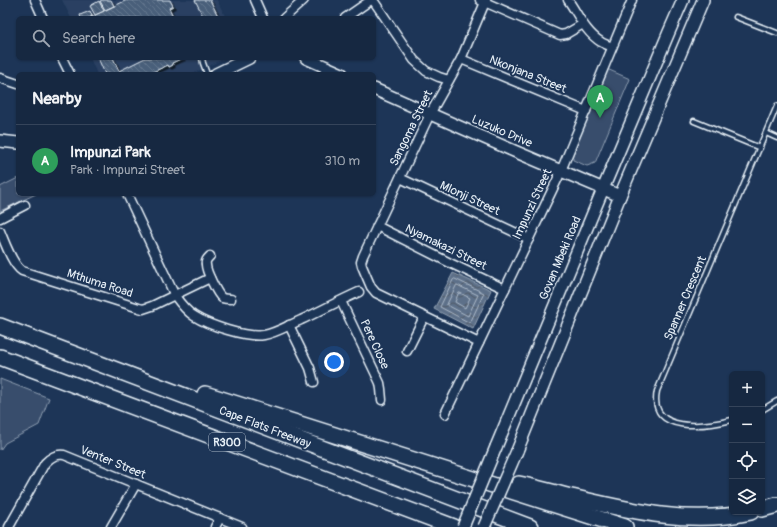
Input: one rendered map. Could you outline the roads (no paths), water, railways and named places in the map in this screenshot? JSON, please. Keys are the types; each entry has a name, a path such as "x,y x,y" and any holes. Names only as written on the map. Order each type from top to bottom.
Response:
{"highway":[{"name":"Cape Flats Freeway","path":"0,326 530,527"},
{"name":"R300","path":"0,357 454,527"},
{"path":"97,363 145,375 625,527"},
{"path":"243,448 316,483 428,527"},
{"path":"459,475 522,485 658,515 705,518 732,515"},
{"path":"765,508 777,505"}],"main road":[{"name":"Govan Mbeki Road","path":"462,527 683,0"},
{"path":"484,527 620,196 703,0"},
{"path":"220,72 245,60"},
{"path":"313,60 338,72"},
{"name":"Luzuko Drive","path":"376,89 430,114 620,196"},
{"path":"0,141 16,143"}],"street":[{"path":"35,0 42,16"},
{"path":"255,0 262,16"},
{"path":"286,16 304,0"},
{"path":"348,16 372,0 414,60 426,71 449,80"},
{"path":"568,0 583,24 595,37 600,42 612,47"},
{"name":"Impunzi Street","path":"445,414 561,171 632,0"},
{"path":"484,1 560,35 566,34 583,24"},
{"name":"Sangoma Street","path":"479,343 376,293 371,288 361,262 430,114 461,59 484,1"},
{"name":"Nkonjana Street","path":"461,59 586,111"},
{"path":"63,60 69,72"},
{"path":"0,78 16,83"},
{"name":"Mlonji Street","path":"400,178 529,239"},
{"path":"128,196 175,296 184,308 192,315 205,322 244,334 255,336 263,335 289,325 359,292"},
{"path":"0,218 24,205"},
{"name":"Nyamakazi Street","path":"377,226 505,289"},
{"name":"Mthuma Road","path":"0,232 13,261 22,271 143,308 152,306 175,296 210,278"},
{"path":"210,256 206,264 210,278 219,295 224,299 231,299"},
{"name":"Pere Close","path":"341,301 380,383 382,400"},
{"path":"407,352 424,317"},
{"path":"289,325 310,368 314,382"},
{"name":"Venter Street","path":"9,527 46,463 50,458 59,454 242,527"},
{"path":"111,527 136,484"},
{"path":"215,527 220,518"}],"lane":[{"path":"736,17 777,33"},
{"path":"202,60 206,72"},
{"name":"Spanner Crescent","path":"729,421 697,426 674,423 666,419 660,413 656,405 656,395 777,106"},
{"path":"694,121 760,148"},
{"path":"766,133 777,138"},
{"path":"765,408 777,401"}],"water":[{"path":"453,273 491,290 473,329 434,309"}],"place":[{"name":"Impunzi Park","path":"600,118"}]}
